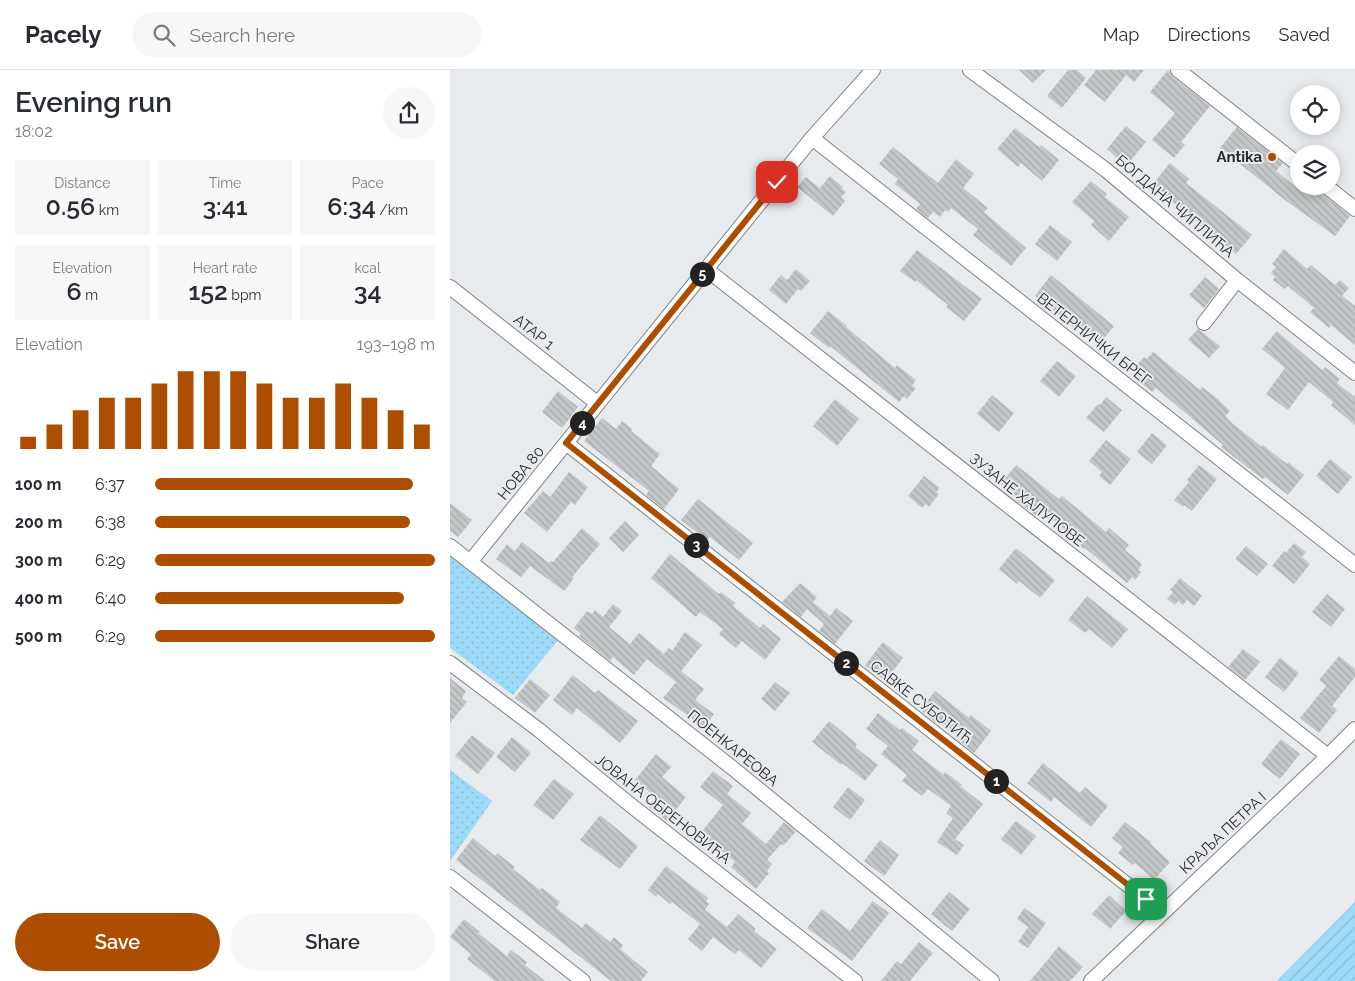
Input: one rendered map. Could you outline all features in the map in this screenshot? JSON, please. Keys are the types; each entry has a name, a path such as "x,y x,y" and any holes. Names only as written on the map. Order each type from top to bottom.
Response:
{"street":[{"name":"НОВА 80","path":"470,562 812,138 873,70"},
{"name":"БОГДАНА ЧИПЛИЋА","path":"970,70 1106,170 1237,280 1355,373"},
{"path":"1178,70 1290,158"},
{"name":"ВЕТЕРНИЧКИ БРЕГ","path":"812,138 1355,565"},
{"path":"1337,195 1355,209"},
{"name":"ЗУЗАНЕ ХАЛУПОВЕ","path":"706,269 1328,756"},
{"path":"1204,323 1237,280"},
{"name":"АТАР 1","path":"450,286 597,403"},
{"name":"САВКЕ СУБОТИЋ","path":"566,443 1162,912"},
{"name":"ПОЕНКАРЕОВА","path":"450,546 736,770 992,981"},
{"name":"ЈОВАНА ОБРЕНОВИЋА","path":"450,663 539,730 855,981"},
{"name":"КРАЉА ПЕТРА I","path":"1094,980 1162,912 1328,756 1355,728"},
{"path":"450,877 583,981"}],"shaded area":[{"path":"450,553 559,639 513,695 450,648"},
{"path":"450,770 492,801 450,861"},
{"path":"1355,902 1355,981 1277,981"}],"building":[{"path":"1019,70 1046,70 1033,83"},
{"path":"1068,70 1077,70 1086,78 1062,108 1047,96"},
{"path":"1096,70 1144,70 1134,82 1126,75 1105,102 1084,85"},
{"path":"1168,70 1173,77 1210,106 1181,142 1185,145 1174,158 1152,140 1175,113 1150,92"},
{"path":"1126,126 1146,142 1126,166 1107,149"},
{"path":"1237,127 1283,163 1276,171 1290,182 1290,195 1323,195 1350,216 1335,236 1285,200 1220,148"},
{"path":"1015,128 1039,147 1041,145 1059,160 1042,181 1021,163 1018,167 997,149"},
{"path":"893,147 938,183 956,159 974,174 963,188 988,208 984,212 1026,248 1011,266 973,235 978,229 951,208 948,212 945,210 940,217 933,212 928,218 916,209 920,204 895,184 898,179 879,164"},
{"path":"1170,163 1189,179 1186,183 1252,235 1236,254 1152,185"},
{"path":"830,176 846,192 841,197 845,201 833,216 797,187 806,177 820,188"},
{"path":"1091,181 1107,194 1105,197 1129,217 1109,241 1091,225 1094,221 1072,202"},
{"path":"1050,225 1072,242 1057,261 1035,244"},
{"path":"1284,249 1307,269 1311,265 1335,285 1340,280 1349,288 1342,296 1355,306 1355,345 1331,325 1329,328 1310,312 1314,308 1288,286 1285,289 1273,280 1275,277 1271,273 1276,267 1272,264"},
{"path":"917,250 982,299 964,321 946,307 948,305 916,280 915,282 900,271"},
{"path":"796,269 810,281 801,291 798,289 786,304 769,290 781,275 787,280"},
{"path":"1051,275 1114,326 1100,343 1080,327 1077,330 1035,296"},
{"path":"1205,277 1219,289 1204,308 1189,295"},
{"path":"828,311 895,368 897,365 916,380 912,386 916,388 907,399 904,396 899,402 830,346 829,348 810,333"},
{"path":"1198,329 1220,346 1209,358 1188,340"},
{"path":"1277,331 1322,370 1325,367 1340,379 1337,383 1355,397 1355,425 1331,405 1333,402 1309,382 1288,410 1266,394 1285,368 1262,349"},
{"path":"1153,352 1200,390 1202,387 1219,400 1230,411 1225,416 1232,423 1262,447 1263,445 1304,475 1288,495 1265,477 1263,479 1221,447 1223,445 1156,388 1152,392 1133,376 1139,369 1136,366 1144,357 1147,359"},
{"path":"1057,361 1076,376 1059,397 1040,381"},
{"path":"558,391 578,407 562,428 542,412"},
{"path":"992,395 1014,413 999,432 977,414"},
{"path":"1106,397 1122,410 1104,432 1086,418"},
{"path":"835,399 859,419 837,446 813,426"},
{"path":"602,418 616,429 622,421 632,429 631,431 660,454 651,466 679,489 664,509 646,495 649,491 584,441"},
{"path":"1152,433 1167,445 1152,464 1137,452"},
{"path":"1106,440 1131,459 1110,485 1099,476 1102,472 1089,461"},
{"path":"1330,459 1352,477 1338,494 1316,476"},
{"path":"1016,465 1059,499 1062,496 1106,532 1109,528 1129,545 1125,550 1142,564 1138,570 1141,572 1135,580 1132,577 1127,583 1064,533 1066,531 1041,510 1036,516 1017,501 1019,499 1001,484"},
{"path":"1199,465 1217,479 1192,511 1174,500 1189,482 1187,480"},
{"path":"569,472 588,487 575,505 571,502 547,532 524,513 543,491 550,497"},
{"path":"924,476 940,488 936,492 939,494 929,507 926,504 922,508 908,496"},
{"path":"698,499 753,543 739,560 710,537 707,540 681,520"},
{"path":"450,503 472,520 458,537 450,531"},
{"path":"625,521 639,535 623,552 609,538"},
{"path":"582,528 600,544 572,577 574,578 564,591 530,566 521,577 496,559 507,544 515,551 522,542 549,563 553,562"},
{"path":"1294,543 1306,552 1302,557 1310,564 1294,584 1272,566 1284,551 1286,553"},
{"path":"1246,546 1268,564 1257,576 1235,559"},
{"path":"1016,548 1055,580 1040,598 1019,581 1017,584 999,569"},
{"path":"670,554 719,594 721,592 735,603 733,606 760,628 763,624 781,639 765,660 742,641 736,648 719,634 723,629 700,612 696,617 651,578"},
{"path":"1180,578 1202,596 1194,606 1187,600 1183,605 1178,601 1175,605 1167,599 1173,592 1170,590"},
{"path":"800,583 817,597 813,602 830,616 836,608 853,621 835,644 819,631 824,624 807,609 801,617 782,602"},
{"path":"1327,594 1345,609 1331,627 1312,612"},
{"path":"1087,596 1128,629 1112,648 1089,629 1085,633 1068,620"},
{"path":"613,604 622,611 609,627 630,644 639,633 664,654 669,648 672,651 685,632 702,645 681,671 704,689 695,700 714,714 704,727 663,698 676,682 647,659 634,675 613,657 610,661 579,636 581,634 574,628 587,611 592,614 595,610 603,617"},
{"path":"883,642 903,658 885,681 865,665"},
{"path":"1243,649 1260,662 1245,680 1228,667"},
{"path":"1339,656 1355,669 1355,677 1332,706 1337,710 1319,733 1300,718 1326,686 1319,680"},
{"path":"1280,658 1299,673 1284,692 1265,677"},
{"path":"573,675 595,693 598,690 638,721 620,743 577,708 572,715 553,700"},
{"path":"450,678 466,691 462,698 467,702 450,723"},
{"path":"530,679 550,695 535,713 515,698"},
{"path":"775,682 790,693 775,711 761,699"},
{"path":"935,691 969,718 971,715 991,731 974,753 954,737 956,734 939,720 936,723 920,710"},
{"path":"878,713 900,730 902,728 919,741 912,750 944,775 945,772 983,804 955,839 964,845 957,855 937,842 953,818 946,813 951,806 928,789 922,796 902,781 907,775 881,754 888,746 866,729"},
{"path":"829,721 857,744 855,747 878,765 865,781 812,742"},
{"path":"472,735 495,753 478,774 455,756"},
{"path":"512,737 531,753 515,772 496,757"},
{"path":"1281,739 1300,754 1280,779 1261,764"},
{"path":"656,754 671,767 662,777 686,797 667,821 649,807 656,797 635,780"},
{"path":"1043,763 1080,793 1085,787 1108,806 1091,827 1054,797 1051,802 1027,783"},
{"path":"713,771 733,786 727,794 751,813 742,824 766,844 784,822 796,831 767,860 772,864 767,871 769,873 756,889 731,867 735,862 718,848 713,853 696,839 723,805 700,787"},
{"path":"554,779 574,794 553,820 533,805"},
{"path":"848,787 865,800 850,820 833,807"},
{"path":"600,815 638,846 620,869 580,840"},
{"path":"1016,821 1036,836 1021,855 1001,839"},
{"path":"1125,822 1151,842 1170,862 1154,880 1135,863 1133,865 1118,853 1123,847 1112,838"},
{"path":"473,838 495,856 497,853 515,867 513,869 540,890 542,888 560,902 556,908 582,928 586,923 610,942 614,937 623,945 620,949 648,972 641,981 611,981 456,860"},
{"path":"880,840 899,855 884,876 864,861"},
{"path":"666,866 708,898 706,901 709,904 705,910 727,927 738,914 756,929 754,931 777,949 761,968 739,950 735,954 713,937 702,951 688,939 700,924 672,902 670,904 658,894 656,897 648,890"},
{"path":"949,892 970,909 952,931 931,914"},
{"path":"1109,895 1126,911 1110,929 1092,914"},
{"path":"873,901 889,913 852,961 807,928 822,909 850,931"},
{"path":"1024,908 1046,923 1028,948 1018,942 1028,927 1017,919"},
{"path":"464,919 507,956 511,950 527,962 525,965 545,981 495,981 467,959 471,954 450,937"},
{"path":"919,942 933,953 910,981 881,981 897,961 901,964"},
{"path":"1059,946 1083,967 1070,981 1030,981"}],"place":[{"name":"Antika","path":"1272,157"}],"route":[{"path":"777,182 566,443 1146,899"}]}
